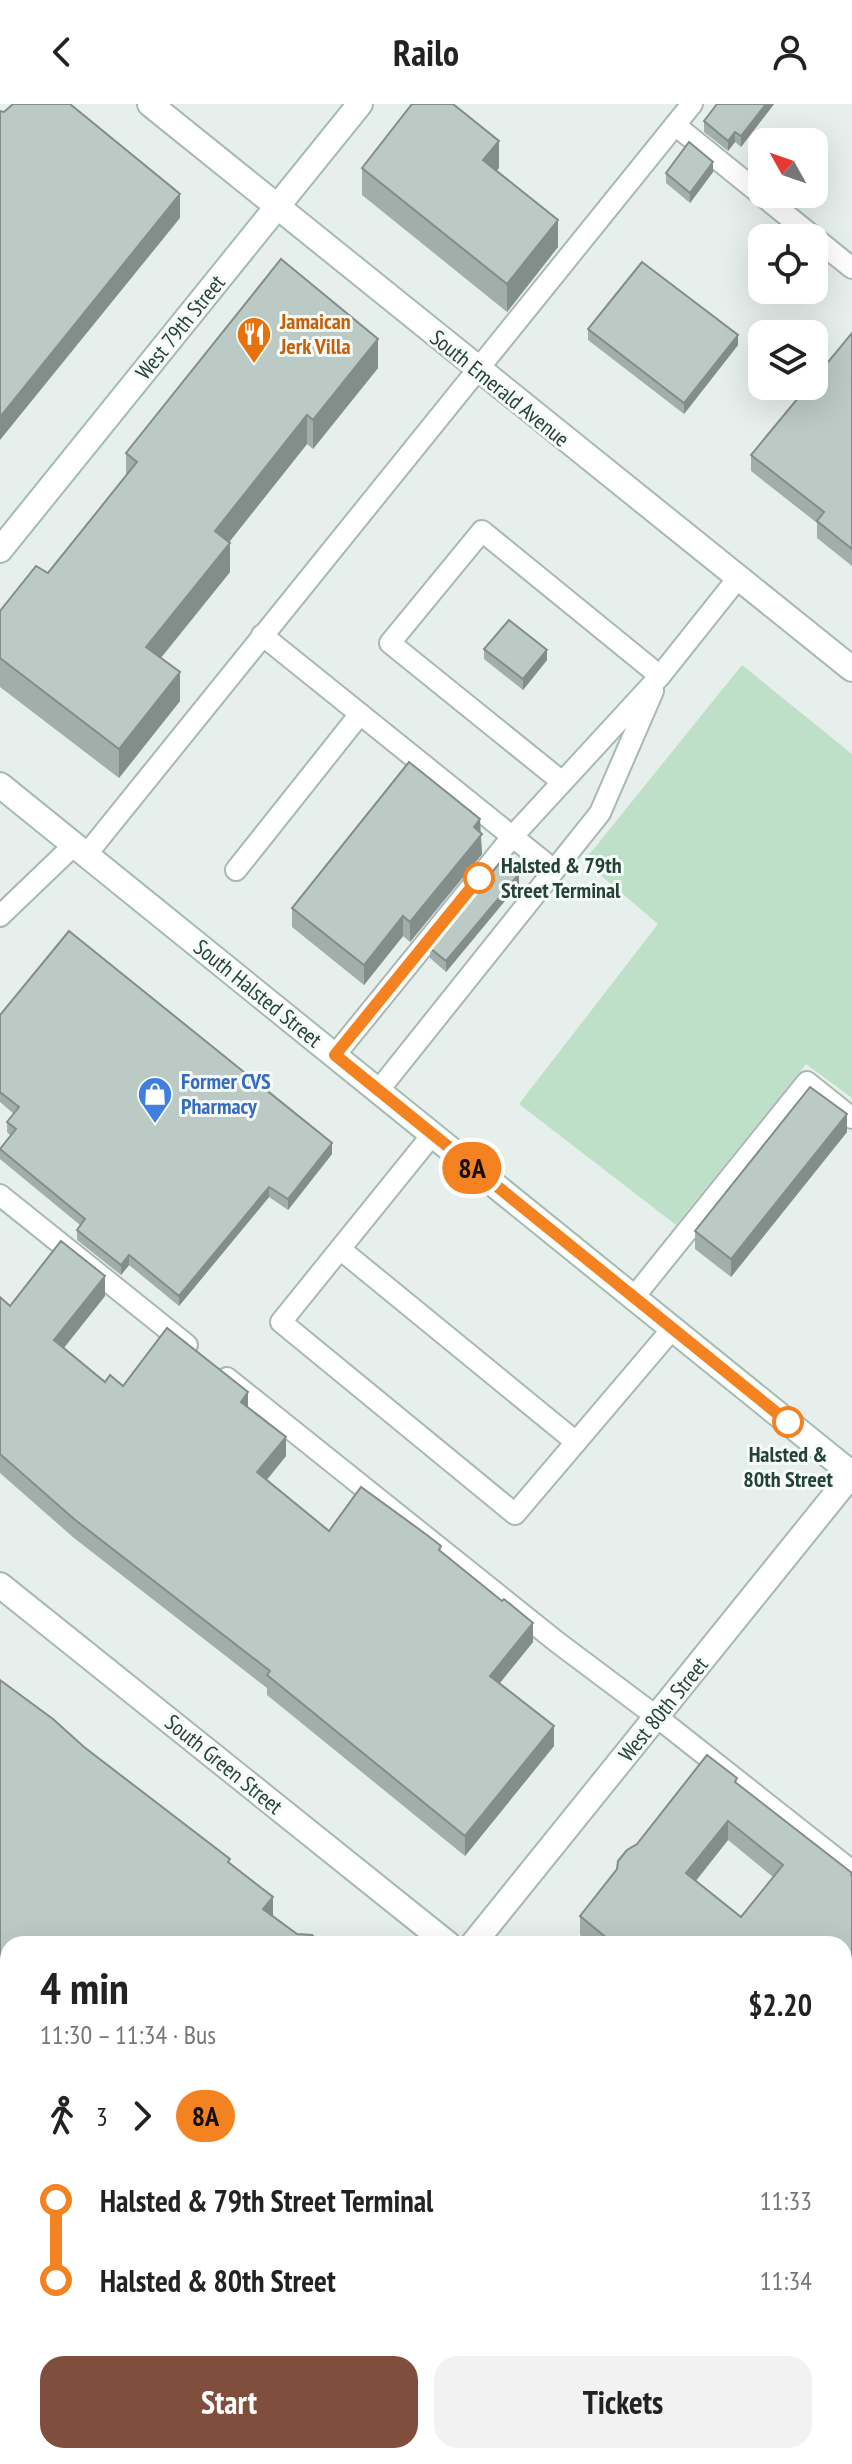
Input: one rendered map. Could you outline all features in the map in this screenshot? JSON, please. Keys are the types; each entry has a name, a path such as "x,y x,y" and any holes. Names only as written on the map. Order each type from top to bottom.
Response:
{"street":[{"name":"South Emerald Avenue","path":"150,104 852,669"},
{"name":"West 79th Street","path":"0,550 360,104"},
{"name":"South Halsted Street","path":"0,785 852,1474"},
{"name":"West 80th Street","path":"479,1936 852,1474"},
{"name":"South Green Street","path":"0,1585 438,1936"}],"lane":[{"path":"0,916 80,850 262,635 692,104"},
{"path":"675,125 852,268"},
{"path":"561,781 390,643 482,531 660,676"},
{"path":"335,1055 512,837 660,676 738,578"},
{"path":"262,635 554,870"},
{"path":"378,1091 600,813 660,676"},
{"path":"236,870 360,714"},
{"path":"634,1297 807,1082 852,1118"},
{"path":"432,1135 281,1322 515,1514 673,1328"},
{"path":"0,1195 557,1642 852,1871"},
{"path":"340,1249 576,1442"}],"green space":[{"path":"742,665 852,754 852,1098 806,1064 676,1225 519,1104 658,924 584,861"}],"building":[{"path":"13,104 70,104 180,194 0,417 0,111 4,112"},
{"path":"412,104 453,104 499,141 483,160 558,220 507,284 362,168"},
{"path":"717,104 766,104 741,136 735,132 728,141 704,121"},
{"path":"689,142 713,162 690,193 666,173"},
{"path":"281,259 378,339 313,420 307,415 215,531 230,543 146,647 180,672 119,749 0,658 0,611 36,566 48,573 137,462 126,453"},
{"path":"642,262 738,335 684,403 588,329"},
{"path":"852,333 852,549 817,521 824,512 751,455 796,400 828,400 828,362"},
{"path":"509,620 547,650 523,679 484,649"},
{"path":"409,762 480,819 474,827 482,834 410,922 403,916 364,965 292,908"},
{"name":"Halsted & 79th Street Terminal","path":"502,860 519,874 446,961 430,948"},
{"name":"Former CVS Pharmacy","path":"69,931 332,1143 288,1199 269,1187 179,1296 129,1255 121,1265 77,1230 85,1219 0,1149 16,1129 7,1122 19,1107 0,1092 0,1015"},
{"path":"810,1087 847,1114 731,1259 695,1231"},
{"path":"61,1241 105,1276 54,1340 105,1382 110,1375 123,1386 167,1328 248,1392 241,1402 286,1437 257,1472 329,1531 361,1487 441,1546 439,1550 533,1623 490,1676 554,1726 465,1836 267,1675 270,1671 74,1519 0,1454 0,1297 10,1306"},
{"path":"0,1680 230,1859 228,1862 273,1897 263,1909 297,1934 313,1936 0,1936"},
{"path":"707,1755 737,1778 735,1782 852,1873 852,1936 604,1936 580,1916 617,1869 618,1861 637,1844","holes":["728,1821 783,1865 741,1917 686,1873"]}],"bus line":[{"name":"8A","path":"479,878 335,1055 788,1422"}],"place":[{"name":"Jamaican Jerk Villa","path":"254,365"},
{"name":"Halsted & 79th Street Terminal","path":"479,878"},
{"name":"Former CVS Pharmacy","path":"155,1125"},
{"name":"Halsted & 80th Street","path":"788,1422"}]}
